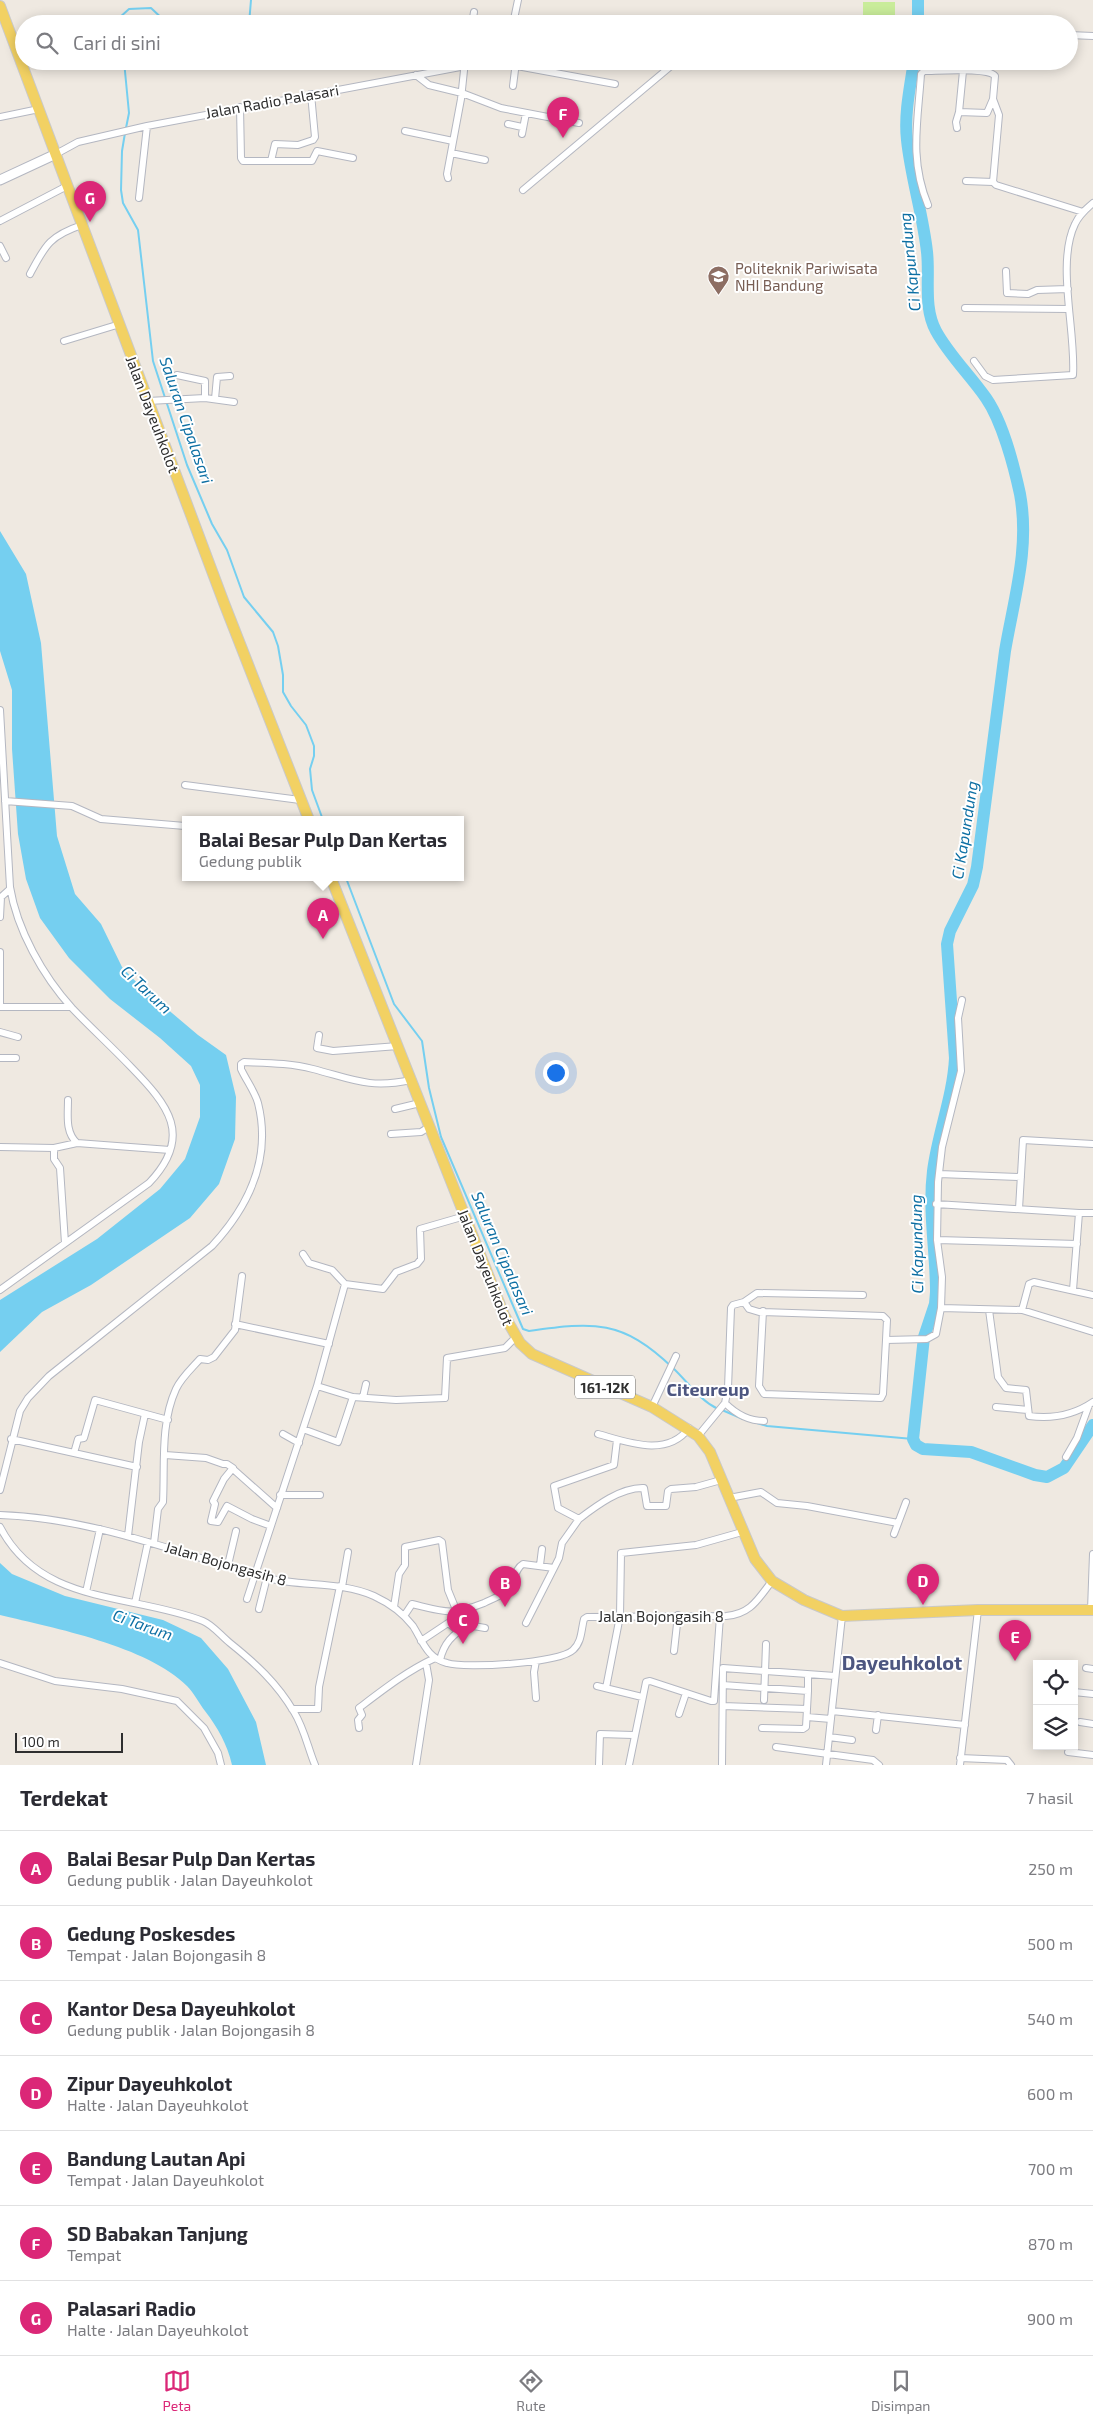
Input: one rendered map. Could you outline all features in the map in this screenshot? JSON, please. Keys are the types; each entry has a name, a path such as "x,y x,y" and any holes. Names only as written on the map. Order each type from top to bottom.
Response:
{"main road":[{"name":"Jalan Dayeuhkolot","path":"0,6 15,46"},
{"name":"Jalan Dayeuhkolot","path":"24,70 148,401 307,816"},
{"path":"0,180 56,154"},
{"name":"Jalan Dayeuhkolot","path":"332,881 504,1315 516,1337 526,1349 542,1360 652,1407 689,1428 698,1436 710,1452 742,1532 755,1558 772,1581 804,1600 842,1616 978,1610 1092,1610"}],"street":[{"path":"515,15 518,0"},
{"path":"1078,35 1093,36"},
{"name":"Jalan Radio Palasari","path":"56,154 78,142 110,134 240,107 438,70"},
{"path":"448,174 464,70"},
{"path":"513,86 516,70"},
{"path":"550,70 615,84"},
{"path":"523,190 665,70"},
{"path":"928,204 919,174 915,139 921,74 924,71 944,70 993,73 995,76 993,99 989,110 985,114 959,112"},
{"path":"957,128 956,122 959,112 963,71"},
{"path":"416,75 429,85 462,93 501,108 579,123"},
{"path":"271,161 275,144 298,145 313,140 315,137 311,94"},
{"path":"993,99 998,109 999,124 993,182"},
{"path":"240,107 241,160 245,162 312,161 317,151 353,158"},
{"path":"0,117 39,109"},
{"path":"522,134 526,113"},
{"path":"508,124 522,127"},
{"path":"139,198 147,126"},
{"path":"405,131 453,141"},
{"path":"451,153 485,160"},
{"path":"966,181 993,182 996,185 1083,212"},
{"path":"0,221 67,186"},
{"path":"974,361 985,376 993,380 1073,375 1068,289 1070,244 1075,224 1083,212 1093,203"},
{"path":"30,274 45,245 62,233 82,225"},
{"path":"0,246 6,258"},
{"path":"1006,271 1007,293 1028,294 1037,290 1068,289"},
{"path":"965,308 1069,309"},
{"path":"64,341 120,324"},
{"path":"177,375 205,381 205,398"},
{"path":"215,399 218,376 230,376"},
{"path":"148,401 205,398 234,402"},
{"path":"0,710 5,801 3,835 10,889 16,913 34,952 71,1007 156,1093 168,1112 171,1122 170,1150 159,1172 148,1183 0,1290"},
{"path":"185,785 300,800"},
{"path":"5,801 65,805 78,808 101,819 182,826"},
{"path":"0,917 1,897 10,889"},
{"path":"0,952 0,1007 71,1007"},
{"path":"886,1340 927,1340 936,1334 941,1308 942,1277 936,1240 936,1204 942,1147 961,1070 958,1018 962,1000"},
{"path":"0,1032 18,1037"},
{"path":"319,1035 317,1048 333,1051 398,1046"},
{"path":"0,1058 16,1058"},
{"path":"0,1490 11,1439 20,1411 28,1398 49,1376 212,1246 233,1224 260,1165 261,1157 258,1106 241,1069 243,1062 286,1064 314,1069 350,1081 372,1084 392,1084 411,1080"},
{"path":"68,1100 69,1131 77,1143"},
{"path":"395,1109 420,1103"},
{"path":"391,1134 421,1132 429,1127"},
{"path":"1019,1209 1023,1140 1093,1144"},
{"path":"0,1147 54,1148 77,1143 170,1150"},
{"path":"54,1148 54,1159 60,1168 65,1243"},
{"path":"939,1174 1020,1177"},
{"path":"936,1204 1093,1213"},
{"path":"1072,1290 1079,1212"},
{"path":"302,1254 309,1263 332,1270 345,1284 385,1288 396,1272 417,1264 422,1259 420,1229 465,1216"},
{"path":"936,1240 1077,1244"},
{"path":"135,1602 158,1520 158,1509 162,1502 165,1455 164,1438 172,1400 180,1382 200,1359 208,1360 214,1357 235,1330 242,1276"},
{"path":"1022,1310 1029,1284 1038,1282 1093,1295"},
{"path":"247,1599 317,1386 345,1284"},
{"path":"698,1436 722,1407 728,1388 731,1308 757,1294 863,1295"},
{"path":"744,1302 753,1311 883,1316 887,1320 883,1394 881,1398 764,1394 759,1386 763,1312"},
{"path":"941,1308 1022,1310 1093,1332"},
{"path":"988,1310 998,1377 1006,1388 1026,1390 1030,1416 1054,1416 1080,1411 1091,1404"},
{"path":"236,1324 330,1344"},
{"path":"317,1386 353,1397 392,1400 445,1398 447,1358 505,1348 516,1337"},
{"path":"652,1407 676,1356"},
{"path":"362,1397 366,1384"},
{"path":"303,1429 338,1442 353,1397"},
{"path":"74,1453 77,1441 84,1438 95,1400 168,1420"},
{"path":"1066,1457 1077,1438 1091,1404"},
{"path":"722,1407 745,1417 764,1421"},
{"path":"996,1407 1028,1410"},
{"path":"128,1536 136,1467 145,1414"},
{"path":"598,1434 646,1446 656,1446 680,1437 689,1428"},
{"path":"283,1434 299,1443"},
{"path":"11,1439 136,1467"},
{"path":"579,1519 558,1508 554,1486 614,1465 617,1440"},
{"path":"165,1455 206,1458 227,1464 277,1508"},
{"path":"233,1469 224,1479 213,1501 216,1504 210,1520 218,1522 227,1506 252,1519 272,1526"},
{"path":"526,1622 559,1558 562,1543 579,1519 603,1503 635,1489 644,1488 646,1506 666,1506 668,1492 671,1489 696,1487 721,1480"},
{"path":"728,1498 761,1492 777,1503 807,1506 898,1523"},
{"path":"280,1495 320,1495"},
{"path":"894,1534 906,1502"},
{"name":"Jalan Bojongasih 8","path":"0,1515 38,1516 100,1528 267,1578 341,1587 366,1593 394,1608 404,1616 428,1653 437,1660 472,1666 536,1661 562,1656 573,1651 579,1642 584,1618 742,1614 752,1606 772,1581"},
{"path":"0,1527 7,1540 28,1564 65,1587 150,1605 210,1625 264,1671 292,1709 315,1765"},
{"path":"86,1592 100,1528"},
{"path":"228,1565 236,1531"},
{"path":"606,1688 620,1616 621,1553 696,1545 742,1532"},
{"path":"394,1608 399,1574 404,1566 405,1546 439,1540 442,1542 448,1590 457,1612"},
{"path":"540,1565 542,1549"},
{"path":"292,1709 318,1709 319,1687 348,1552"},
{"path":"1092,1610 1093,1554"},
{"path":"404,1616 412,1604 444,1612 457,1612 497,1597 509,1589 520,1565 540,1565 554,1568"},
{"path":"259,1609 267,1578"},
{"path":"466,1610 468,1625"},
{"path":"978,1610 960,1762 1008,1760 1011,1765"},
{"path":"674,1651 678,1615"},
{"path":"629,1765 633,1735 648,1681 714,1700 720,1616"},
{"path":"826,1765 842,1616"},
{"path":"421,1641 448,1623 458,1631"},
{"path":"359,1728 358,1721 362,1715 359,1708 399,1677 426,1663 437,1660 444,1645 458,1631 468,1625 486,1628"},
{"path":"764,1700 766,1644"},
{"path":"536,1661 534,1672 536,1698"},
{"path":"0,1663 52,1680 122,1689 177,1701 204,1728 218,1753 221,1765"},
{"path":"416,1765 429,1680 426,1663"},
{"path":"722,1765 723,1668 835,1676"},
{"path":"762,1728 803,1729 806,1727 808,1675"},
{"path":"723,1685 808,1691"},
{"path":"597,1686 642,1697"},
{"path":"1078,1692 1093,1694"},
{"path":"679,1714 686,1693"},
{"path":"723,1706 807,1709"},
{"path":"832,1711 965,1725"},
{"path":"876,1730 878,1715"},
{"path":"807,1717 831,1718"},
{"path":"1080,1722 1093,1724"},
{"path":"599,1765 600,1734 633,1735"},
{"path":"829,1737 852,1740"},
{"path":"776,1747 873,1760 879,1765"},
{"path":"1068,1752 1093,1755"}],"green space":[{"path":"863,2 895,2 895,15 863,15"}],"water":[{"path":"0,531 26,574 41,643 57,836 75,894 101,924 122,967 140,986 198,1035 226,1055 236,1097 235,1139 219,1184 190,1218 91,1285 42,1312 0,1352 0,1300 97,1239 160,1189 185,1159 200,1117 200,1085 191,1066 160,1038 110,999 69,958 40,918 26,879 18,834 12,749 12,690 0,651"},
{"name":"Ci Tarum","path":"0,1563 12,1574 65,1596 163,1620 201,1638 228,1669 256,1722 266,1765 232,1765 222,1736 214,1724 187,1686 170,1672 124,1649 99,1640 0,1615"}],"waterway":[{"name":"Saluran Cipalasari","path":"250,15 251,0"},
{"name":"Ci Kapundung","path":"918,0 918,15"},
{"name":"Saluran Cipalasari","path":"122,15 129,9 151,8 158,15"},
{"name":"Saluran Cipalasari","path":"125,70 129,113 126,128"},
{"name":"Ci Kapundung","path":"913,70 906,130 911,168 927,252 928,302 932,322 941,340 992,408 1011,457 1023,514 1020,573 1005,651 977,867 973,885 950,931 947,944 955,1058 954,1072 933,1171 931,1201 936,1292 935,1304 924,1337 913,1439 916,1445 923,1449 971,1452 1035,1475 1047,1477 1064,1468 1093,1425"},
{"name":"Saluran Cipalasari","path":"125,133 122,151 121,190 123,203 138,230 153,361 187,465 212,524 227,550 244,597 273,632 278,646 283,675 283,692 306,725 314,746 314,756 310,769 312,790 322,816"},
{"name":"Saluran Cipalasari","path":"347,881 394,1004 422,1041 429,1088 441,1137 523,1329 529,1331 590,1326 622,1332 655,1352 699,1396 718,1409"},
{"name":"Saluran Cipalasari","path":"722,1410 743,1419"},
{"name":"Saluran Cipalasari","path":"757,1423 767,1426 913,1439"}],"place":[{"name":"SD Babakan Tanjung","path":"563,138"},
{"name":"Palasari Radio","path":"90,222"},
{"name":"Politeknik Pariwisata NHI Bandung","path":"719,296"},
{"name":"Balai Besar Pulp Dan Kertas","path":"323,939"},
{"name":"Zipur Dayeuhkolot","path":"923,1605"},
{"name":"Gedung Poskesdes","path":"505,1607"},
{"name":"Kantor Desa Dayeuhkolot","path":"463,1644"},
{"name":"Bandung Lautan Api","path":"1015,1661"}],"district":[{"name":"Citeureup","path":"708,1389"},
{"name":"Dayeuhkolot","path":"902,1662"}]}
